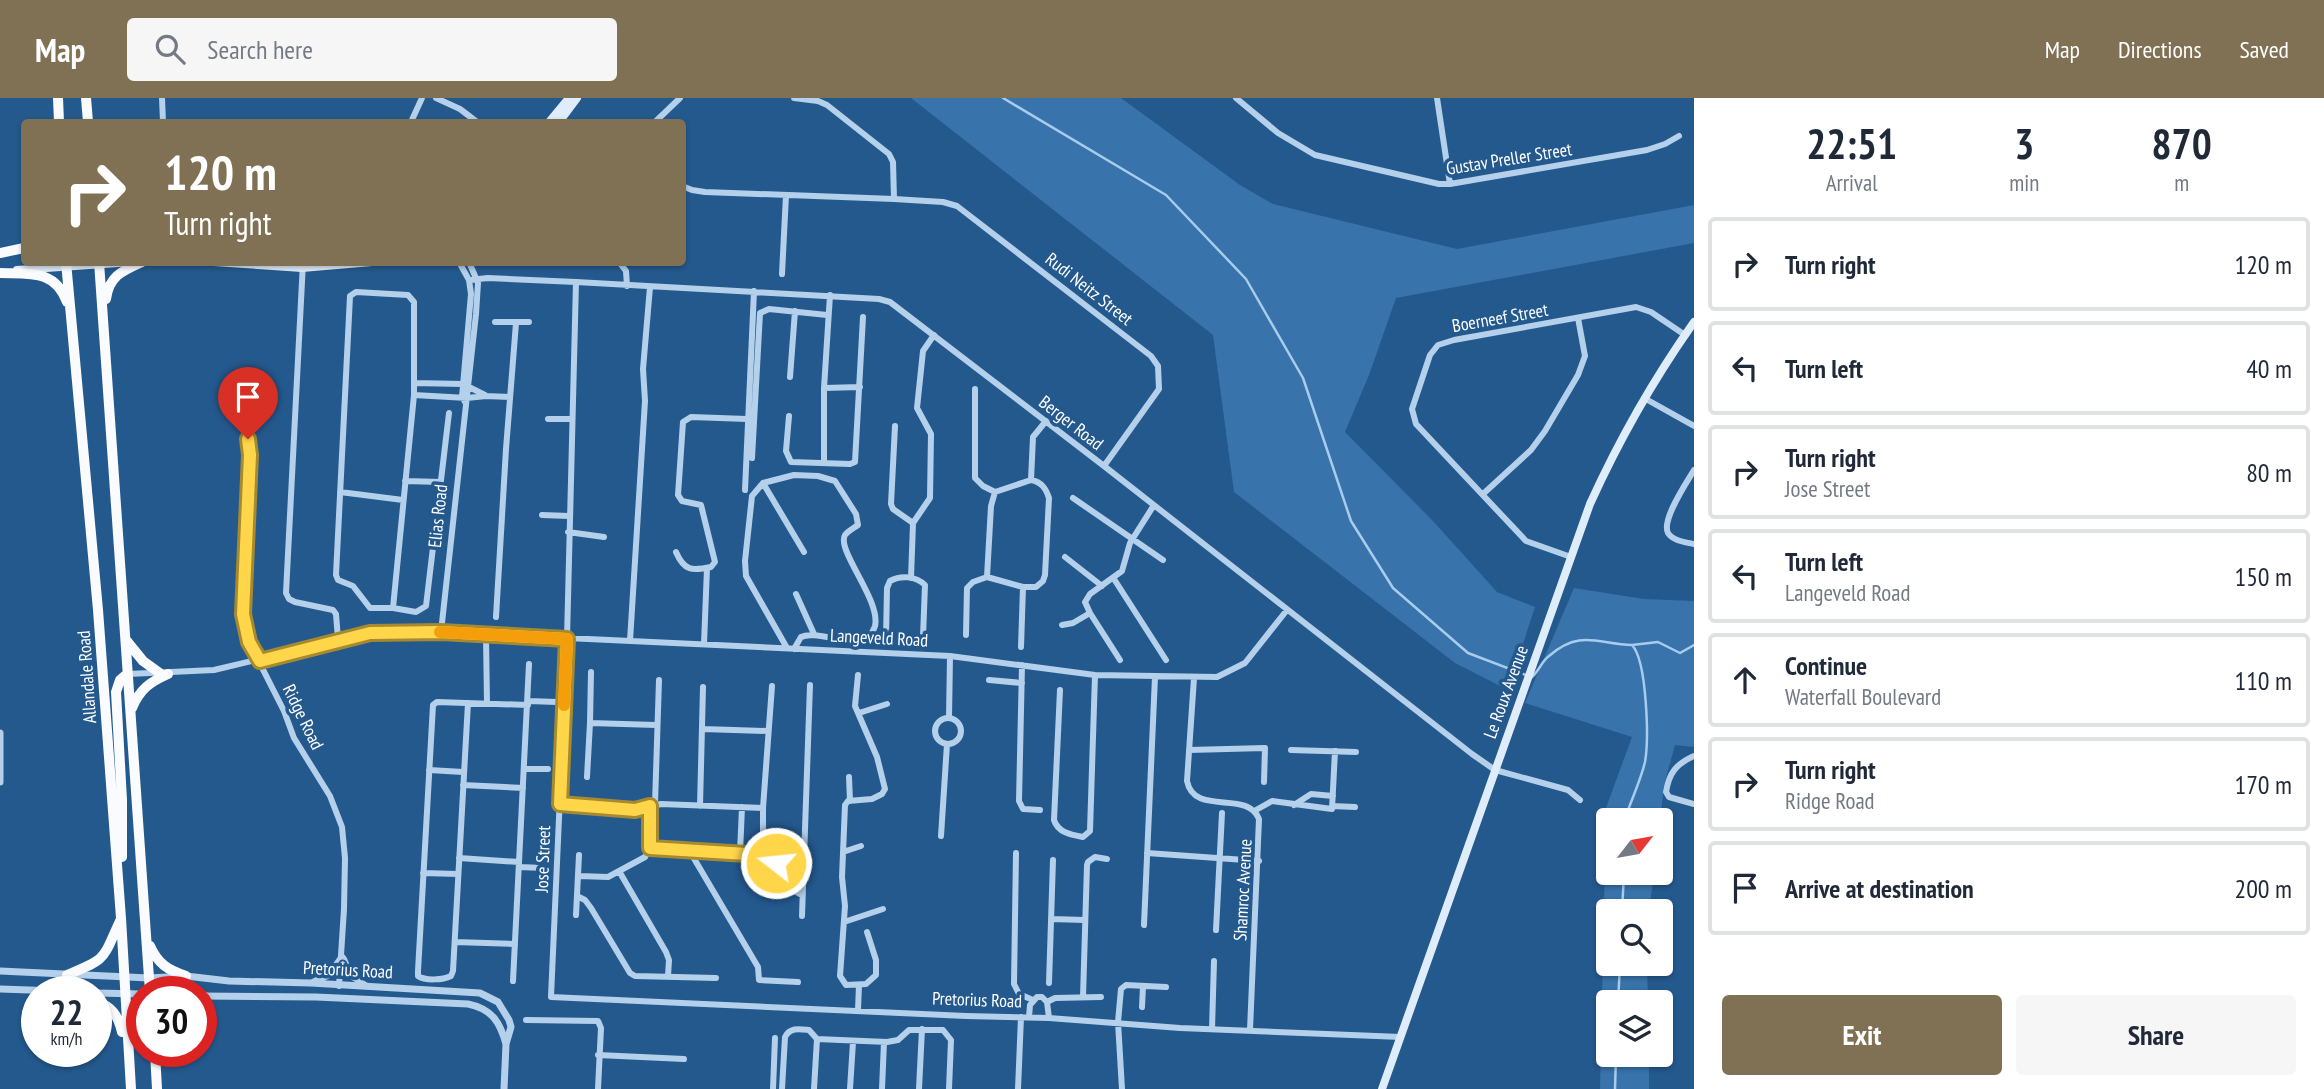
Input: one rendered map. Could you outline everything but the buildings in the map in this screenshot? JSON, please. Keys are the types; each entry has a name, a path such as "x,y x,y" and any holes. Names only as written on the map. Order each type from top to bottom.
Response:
{"main road":[{"path":"58,98 59,119"},
{"path":"86,98 88,119"},
{"path":"552,119 569,98"},
{"path":"561,119 577,98"},
{"path":"0,254 21,250"},
{"path":"0,272 50,266"},
{"name":"Allandale Road","path":"66,266 98,610 126,1012"},
{"path":"99,266 149,976"},
{"path":"103,320 107,289 119,272 133,266"},
{"path":"0,272 50,278 66,298 73,323"},
{"name":"Le Roux Avenue","path":"1382,1089 1590,505 1644,398 1694,322"},
{"path":"126,639 143,661 164,674 148,683 137,697 131,712"},
{"path":"118,878 122,858 122,800 116,692 120,680 127,674"},
{"path":"67,975 104,956 121,918"},
{"path":"146,939 157,960 170,970 186,976"},
{"path":"112,1009 119,1020 126,1052"},
{"name":"Allandale Road","path":"129,1067 131,1089"},
{"path":"156,1067 158,1089"}],"street":[{"path":"162,98 163,119"},
{"path":"412,119 422,98"},
{"path":"436,98 460,109 473,119"},
{"path":"658,119 680,98"},
{"path":"794,98 827,105 886,151 893,162 894,199"},
{"name":"Gustav Preller Street","path":"1236,98 1289,140 1315,155 1410,179 1450,184 1647,150 1679,136"},
{"path":"1437,98 1450,184"},
{"name":"Rudi Neitz Street","path":"686,188 705,192 948,202 957,206 1151,356 1158,366 1159,388 1104,466"},
{"path":"782,274 786,195"},
{"path":"302,266 286,593 289,600 333,610 336,614 338,639"},
{"path":"462,266 473,279"},
{"name":"Elias Road","path":"441,632 477,291 470,266"},
{"path":"622,266 626,271 627,286"},
{"name":"Berger Road","path":"473,279 830,295 890,302 1495,770 1568,790 1580,800"},
{"name":"Jose Street","path":"551,997 567,639 576,282"},
{"path":"631,641 649,287"},
{"path":"745,490 754,291"},
{"path":"393,608 414,395 414,302 408,295 356,292 350,296 335,575 338,580 353,586 370,608 416,612 426,606 449,413"},
{"path":"824,463 824,388 830,295"},
{"name":"Boerneef Street","path":"1571,557 1526,541 1414,420 1412,409 1430,355 1438,345 1454,340 1636,307 1651,312 1685,335"},
{"path":"752,458 758,317 762,311 769,309 827,315"},
{"path":"790,377 794,311"},
{"path":"789,416 786,451 789,460 798,463 850,464 856,460 863,317"},
{"path":"1483,494 1531,450 1545,432 1578,375 1585,356 1578,318"},
{"path":"495,322 529,322"},
{"path":"496,617 516,323"},
{"path":"911,578 913,523 930,498 931,434 919,414 918,405 923,352 934,335"},
{"path":"414,383 466,385 486,396"},
{"path":"824,388 860,387"},
{"path":"966,635 967,588 973,582 987,577 1024,587 1036,587 1043,581 1049,498 1043,486 1031,480 995,492 979,483 974,472 975,389"},
{"path":"414,395 465,399 510,397"},
{"path":"1644,398 1694,426"},
{"path":"676,552 685,567 707,568 713,566 715,559 702,508 698,503 682,501 678,495 681,427 687,418 691,417 747,419"},
{"name":"Ridge Road","path":"238,419 248,439 250,455 243,614 249,642 284,711 294,738 330,796 342,827 345,858 339,986"},
{"path":"548,419 572,419"},
{"path":"1031,480 1033,437 1046,421"},
{"path":"895,426 891,504 893,509 913,523"},
{"path":"1694,470 1673,507 1666,526 1672,537 1694,544"},
{"path":"794,475 835,481 856,514 858,525 846,533 844,542 874,612 874,628 867,636 853,640 814,635 800,636 790,648 746,576 750,503 755,491 763,483 794,475"},
{"path":"405,481 441,482"},
{"path":"763,483 804,552"},
{"path":"340,492 404,500"},
{"path":"987,577 991,506 995,492"},
{"path":"1073,498 1163,560"},
{"path":"1120,660 1090,613 1086,598 1114,579 1125,564 1133,539 1154,505"},
{"path":"541,515 569,516"},
{"path":"568,532 604,537"},
{"path":"1065,557 1102,586"},
{"path":"704,644 707,568"},
{"path":"886,639 888,584 895,578 911,578 924,583 926,587 923,637"},
{"path":"1114,579 1166,660"},
{"path":"1021,647 1024,587"},
{"path":"796,594 814,635"},
{"name":"Langeveld Road","path":"127,674 215,670 370,633 441,632 950,656 1095,675 1217,677 1245,663 1287,610"},
{"path":"1062,625 1073,623 1090,613"},
{"path":"486,635 487,704"},
{"path":"949,718 950,656"},
{"path":"513,981 529,663"},
{"path":"1022,665 1019,801 1023,809 1041,810"},
{"path":"587,777 591,673"},
{"path":"858,675 855,702 877,757 885,789 877,797 850,801 845,805 841,979 846,985 859,985 874,979 876,960 867,932"},
{"path":"1060,690 1054,820 1056,826 1066,833 1083,837 1090,831 1095,675"},
{"path":"1144,925 1155,677"},
{"path":"1194,678 1187,781 1193,795 1206,800 1249,806 1256,810 1272,801 1332,808 1355,807"},
{"path":"579,876 608,877 645,857 650,848 659,680"},
{"path":"989,680 1022,683"},
{"path":"802,916 810,685"},
{"path":"763,855 762,808 772,686"},
{"path":"701,806 703,687"},
{"path":"468,703 451,976 419,977 433,705 438,702 557,702"},
{"path":"859,713 887,704"},
{"path":"949,718 956,721 961,732 955,742 947,744 936,737 936,728 940,721 949,718"},
{"path":"590,723 656,725"},
{"path":"703,729 768,732"},
{"path":"0,733 0,782"},
{"path":"941,836 947,744"},
{"path":"1189,750 1265,748 1264,782"},
{"path":"1291,750 1356,752"},
{"path":"1332,808 1335,751"},
{"path":"1694,756 1675,767 1666,792 1669,797 1694,804"},
{"path":"524,769 548,769"},
{"path":"429,770 463,772"},
{"path":"849,778 850,801"},
{"path":"463,785 523,788"},
{"path":"1294,805 1311,794 1333,796"},
{"path":"560,804 635,810 652,805 762,808"},
{"path":"740,853 742,807"},
{"name":"Shamroc Avenue","path":"1250,1030 1259,861 1259,819 1256,810"},
{"path":"1216,930 1222,813"},
{"path":"843,852 861,846"},
{"path":"650,848 763,855 773,859 793,890 802,895"},
{"path":"688,850 758,967 759,980 798,982"},
{"path":"1016,853 1014,984 1019,994 1033,1000"},
{"path":"1147,853 1259,861"},
{"path":"576,915 579,855"},
{"path":"1083,997 1088,862 1095,857 1107,859"},
{"path":"459,858 544,868"},
{"path":"1049,983 1053,860"},
{"path":"619,871 666,952 669,960 668,976"},
{"path":"423,873 458,874"},
{"path":"577,896 585,900 591,908 629,973 635,976 716,978"},
{"path":"844,922 883,909"},
{"path":"1051,919 1085,920"},
{"path":"455,942 515,944"},
{"path":"311,983 330,974 342,955"},
{"path":"342,955 348,972 369,987"},
{"path":"1212,1029 1214,961"},
{"name":"Pretorius Road","path":"0,971 126,977"},
{"name":"Pretorius Road","path":"217,980 480,993 501,1006 511,1027 506,1044 504,1089"},
{"path":"858,1010 859,985"},
{"path":"339,986 351,993 376,999"},
{"path":"1122,1089 1118,1022 1123,986 1166,987"},
{"path":"1142,1007 1143,986"},
{"path":"0,989 21,990"},
{"path":"112,994 125,994"},
{"name":"Pretorius Road","path":"217,996 376,999 478,1006 498,1021 506,1044"},
{"name":"Pretorius Road","path":"551,997 1049,1018 1212,1029 1401,1037"},
{"path":"1018,1089 1025,1017 1037,997 1042,997 1047,1002 1049,1018"},
{"path":"1047,1002 1055,998 1101,998"},
{"path":"526,1020 598,1021 601,1028 598,1089"},
{"path":"919,1089 922,1029"},
{"path":"782,1089 784,1041 787,1033 793,1030 808,1030 817,1039 884,1042 898,1040 908,1030 922,1029 943,1030 950,1038 949,1089"},
{"path":"773,1089 775,1038"},
{"path":"814,1089 817,1039"},
{"path":"850,1089 853,1042"},
{"path":"882,1089 884,1042"},
{"path":"598,1055 684,1059"}],"shaded area":[{"path":"911,98 1121,98 1240,185 1273,204 1457,249 1694,205 1694,243 1396,298 1369,375 1345,432 1433,521 1497,592 1535,607 1508,690 1455,663 1234,492 1213,335"},
{"path":"1574,588 1644,599 1694,601 1694,747 1675,745 1664,785 1661,808 1606,808 1632,737 1525,703"},
{"path":"1604,886 1652,886 1651,899 1604,899"},
{"path":"1602,976 1647,976 1648,990 1602,990"},
{"path":"1600,1067 1649,1067 1649,1089 1600,1089"}],"waterway":[{"path":"1003,98 1166,195 1246,279 1303,378 1351,521 1393,588 1468,653 1526,675"},
{"path":"1532,677 1546,658 1570,643 1589,640 1632,645 1644,683 1647,736 1645,762 1629,808"},
{"path":"1632,645 1658,642 1680,653 1694,645"},
{"path":"1623,886 1623,899"},
{"path":"1619,976 1619,990"},
{"path":"1615,1089 1616,1067"}],"slow traffic":[{"path":"440,632 567,639 564,705"}],"route":[{"path":"248,439 250,455 243,614 249,642 260,661 370,633 441,632 567,639 560,804 635,810 650,806 650,848 763,855 769,856 776,863"}]}
